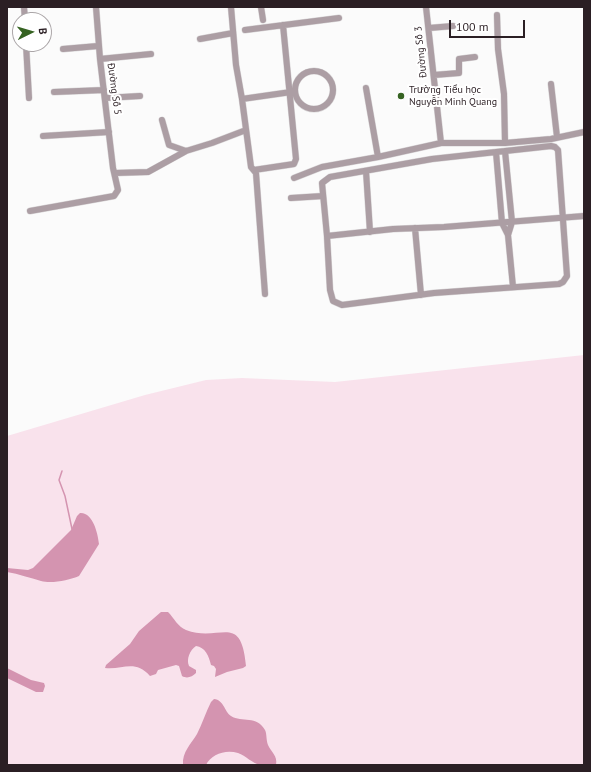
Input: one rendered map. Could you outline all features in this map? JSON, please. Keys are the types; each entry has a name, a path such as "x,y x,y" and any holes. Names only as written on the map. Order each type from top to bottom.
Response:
{"street":[{"name":"Đường Số 5","path":"30,212 114,196 118,190 113,168 98,46 96,7"},
{"path":"231,7 236,65 251,167 256,173 265,294"},
{"path":"261,7 263,20"},
{"name":"Đường Số 3","path":"426,7 441,143"},
{"path":"497,15 498,49 504,94 505,143"},
{"path":"245,30 339,18"},
{"path":"254,170 294,164 296,159 292,91 283,25"},
{"path":"428,28 453,26"},
{"path":"200,39 234,33"},
{"path":"63,49 98,46"},
{"path":"26,52 29,98"},
{"path":"100,59 150,54"},
{"path":"434,75 459,73 459,58 475,57"},
{"path":"242,99 292,91 300,77 313,71 318,71 327,76 332,84 333,94 328,103 324,106 310,109 301,104 292,91"},
{"path":"551,84 557,137"},
{"path":"366,88 378,157"},
{"path":"54,92 104,90"},
{"path":"105,98 140,96"},
{"path":"162,120 169,145 186,151"},
{"path":"115,173 148,172 186,151 246,130"},
{"path":"44,136 109,132"},
{"path":"294,178 322,167 378,157 441,143 505,143 557,137 584,132"},
{"path":"551,146 558,150 567,276 563,282 559,284 421,295 342,304 333,301 330,290 322,183 330,177 432,159 496,152 551,146"},
{"path":"505,151 512,222 508,235"},
{"path":"496,152 502,223 508,235 513,287"},
{"path":"366,171 370,232"},
{"path":"291,198 323,196"},
{"path":"327,236 393,229 444,228 584,216"},
{"path":"415,228 421,295"}],"shaded area":[{"path":"584,355 584,765 7,765 7,436 145,395 206,380 242,378 335,382"},
{"path":"80,513 88,516 94,524 99,544 79,576 60,581 45,582 7,572 7,568 28,570 33,568 71,530 77,516"},
{"path":"161,612 168,612 178,625 186,630 198,633 227,632 234,634 239,639 243,649 246,666 215,677 216,669 211,665 206,652 202,648 196,646 190,652 188,663 189,666 196,670 196,673 189,677 182,676 179,666 176,665 158,670 156,674 150,676 139,668 129,666 105,668 106,665 130,644 139,631"},
{"path":"7,668 31,680 44,683 45,686 43,692 36,692 7,678"},
{"path":"214,699 220,701 231,716 258,722 262,725 266,732 268,745 275,757 276,765 260,765 238,753 224,752 215,755 206,765 183,765 185,752 197,734 211,702"}],"waterway":[{"path":"62,471 59,480 65,496 72,529"}],"place":[{"name":"Trường Tiểu học Nguyễn Minh Quang","path":"401,96"}]}
